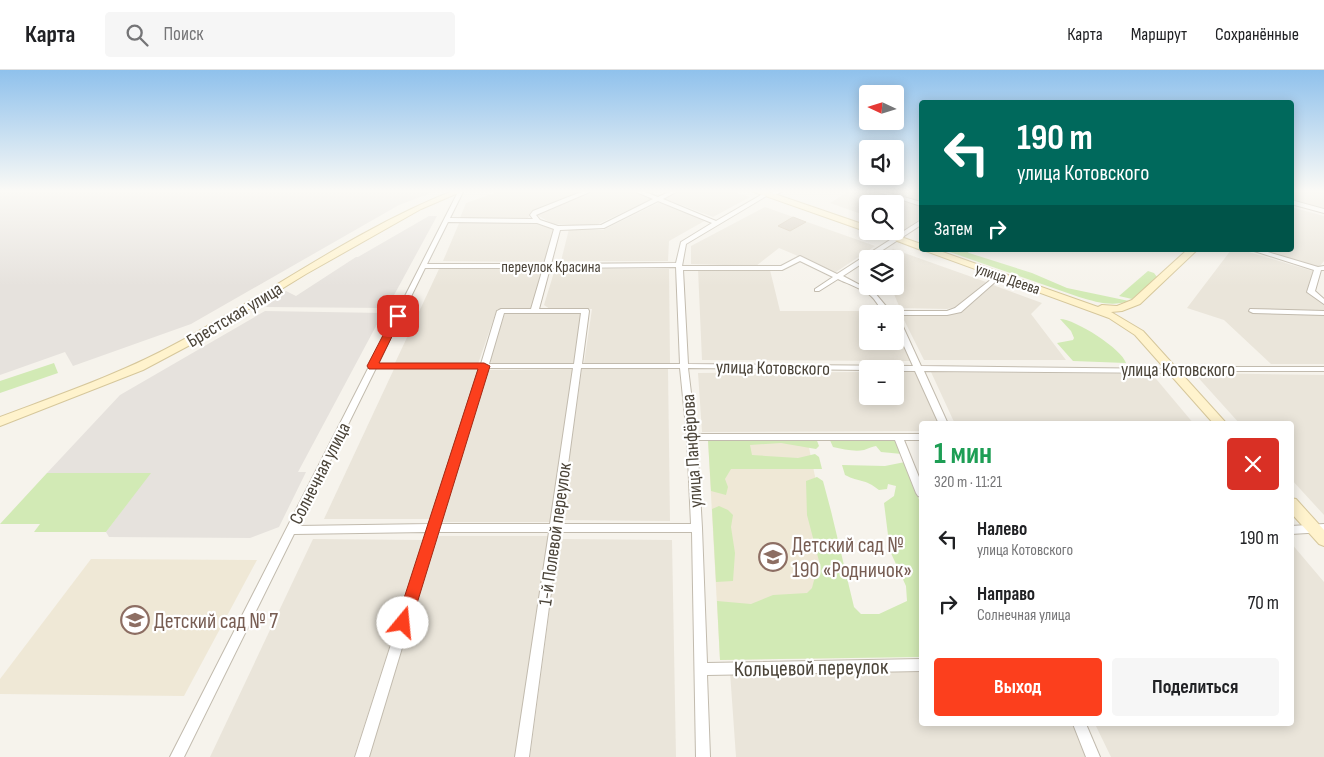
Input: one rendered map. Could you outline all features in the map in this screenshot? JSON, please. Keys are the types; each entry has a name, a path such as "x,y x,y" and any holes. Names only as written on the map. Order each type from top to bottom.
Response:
{"main road":[{"name":"Брестская улица","path":"0,422 139,368 186,343 303,272 391,222"},
{"path":"901,240 919,247"},
{"name":"улица Деева","path":"934,252 1088,306"},
{"path":"1088,306 1118,309 1136,302 1190,252"},
{"path":"1136,302 1132,311 1132,320 1139,333"},
{"path":"1088,306 1113,316 1139,333 1218,421"},
{"path":"1294,506 1318,528 1324,540"}],"street":[{"name":"Солнечная улица","path":"177,757 445,222"},
{"path":"541,222 557,228 602,227 612,222"},
{"name":"улица Панфёрова","path":"703,757 697,528 692,437 684,366 680,266 683,243 716,223"},
{"path":"904,233 919,223"},
{"path":"362,757 501,311 534,312 557,228"},
{"path":"817,290 840,277 893,240"},
{"path":"1261,252 1321,268 1311,292 1324,302"},
{"name":"переулок Красина","path":"423,266 710,266 782,268 800,258 873,294 881,305"},
{"path":"904,315 947,313 958,310 1000,275"},
{"name":"1-й Полевой переулок","path":"522,757 585,311 534,312"},
{"path":"1253,311 1324,314"},
{"path":"904,337 943,421"},
{"name":"улица Котовского","path":"372,366 684,366 1174,371 1191,369 1324,369"},
{"path":"898,436 919,488"},
{"path":"692,437 919,437"},
{"path":"290,530 697,528"},
{"path":"1294,530 1318,528"},
{"name":"Кольцевой переулок","path":"701,669 919,665"},
{"path":"1080,726 1093,757"}],"shaded area":[{"path":"0,222 369,222 191,324 73,366 65,352 0,375"},
{"path":"419,222 434,222 387,308 266,307 286,291 296,296"},
{"path":"460,222 536,222 557,231 548,262 443,261"},
{"path":"550,222 602,222 594,226 553,224"},
{"path":"619,222 703,222 669,241 668,261 561,261 569,229 603,230"},
{"path":"736,222 807,222 875,246 869,250 859,250 859,257 836,272 779,248 756,266 691,264 691,246"},
{"path":"904,222 916,222 905,230"},
{"path":"1294,222 1324,222 1324,261 1319,267 1266,252 1294,252"},
{"path":"1229,252 1249,252 1316,272 1307,289 1324,303 1324,364 1271,364 1224,320 1187,308"},
{"path":"904,253 986,282 959,306 947,309 904,308 904,305 899,305 894,295 904,295"},
{"path":"439,269 545,269 535,308 497,309 478,364 395,363"},
{"path":"555,269 669,269 670,364 584,363 592,309 550,309 544,305"},
{"path":"698,269 770,270 780,311 859,311 859,350 904,350 904,333 917,361 702,360"},
{"path":"993,285 1042,303 1031,314 1066,360 924,360 904,320 904,314 962,312"},
{"path":"265,311 383,313 298,472 306,472 279,527 250,538 109,537 106,532 150,473 47,473 120,395"},
{"path":"505,313 582,313 574,364 492,364 490,360"},
{"path":"479,368 431,519 324,519 394,369"},
{"path":"573,369 550,522 441,522 488,370"},
{"path":"582,369 668,369 670,521 560,520"},
{"path":"859,372 859,405 904,405 904,372 922,372 943,421 919,421 919,431 702,432 698,373"},
{"path":"931,372 1152,374 1191,421 954,421"},
{"path":"1194,373 1324,375 1324,515 1294,482 1294,421 1237,421"},
{"name":"Детский сад № 190 «Родничок»","path":"807,438 853,658 720,660 708,440"},
{"path":"437,536 549,536 516,757 369,757"},
{"path":"313,539 424,540 354,757 210,757"},
{"path":"559,539 672,540 676,757 530,757"},
{"path":"1294,547 1324,582 1324,757 1111,757 1096,726 1294,726"},
{"name":"Детский сад № 7","path":"91,559 257,560 184,696 0,694 0,679"},
{"path":"730,672 919,672 919,726 1083,726 1097,757 736,757"}],"green space":[{"path":"950,252 968,252 1032,273 1067,288 1129,301 1110,304 1085,299"},
{"path":"1148,271 1154,273 1157,277 1132,299 1119,296"},
{"path":"1060,319 1076,324 1097,336 1116,350 1126,363 1073,361 1057,343 1073,340 1074,338 1071,331"},
{"path":"54,363 58,373 0,393 0,381"},
{"path":"895,437 902,454 881,452 876,446 856,451 833,447 829,438"},
{"path":"816,438 819,446 816,449 781,443 750,445 752,455 798,458 815,454 819,457 822,469 731,469 725,479 728,487 726,495 711,491 708,440"},
{"path":"905,462 919,500 919,657 720,660 717,601 751,604 773,595 807,593 812,588 819,561 807,515 806,481 817,477 823,481 854,607 861,614 879,614 907,601 906,586 890,551 884,503 894,496 896,486 888,484 887,489 879,490 866,482 845,475 842,465 885,466"},
{"path":"47,473 151,473 106,532 34,532 40,524 0,524"},
{"path":"719,506 728,510 733,515 731,527 735,553 733,581 716,582 712,509"}],"building":[{"path":"785,222 806,222 790,231 778,226"}],"place":[{"name":"Детский сад № 190 «Родничок»","path":"773,557"},
{"name":"Детский сад № 7","path":"135,620"}],"route":[{"path":"398,316 372,366 484,366 403,623"}]}
